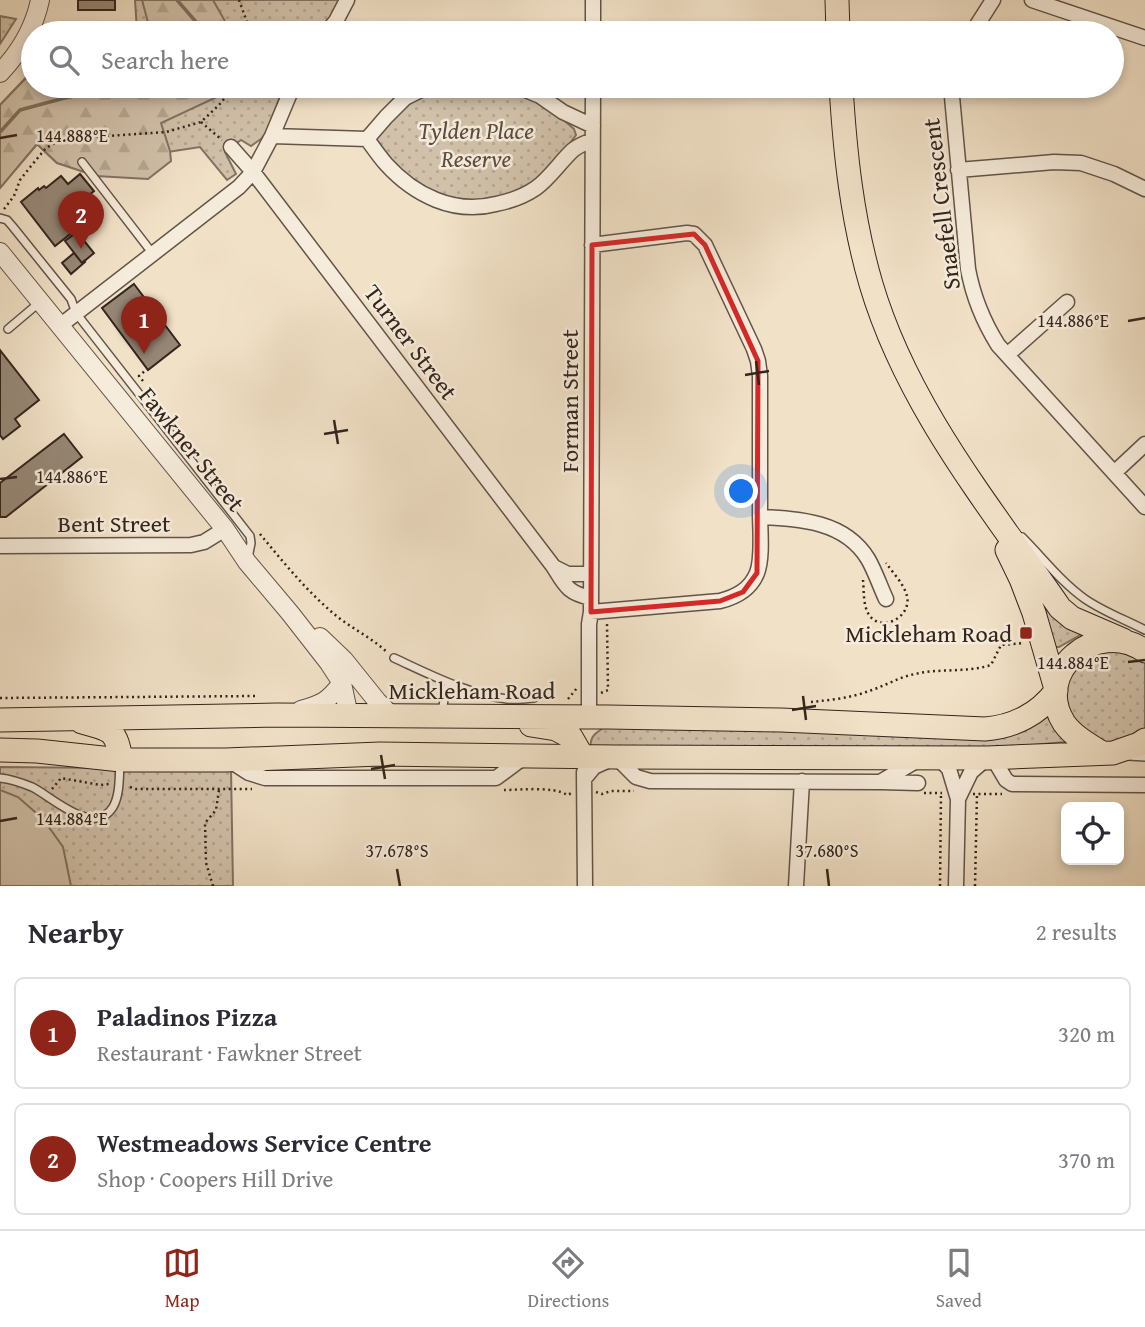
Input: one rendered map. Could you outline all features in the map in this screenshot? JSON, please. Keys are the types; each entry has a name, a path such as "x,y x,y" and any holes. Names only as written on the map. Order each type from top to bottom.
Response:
{"main road":[{"path":"837,0 838,21"},
{"path":"842,98 847,169 860,242 871,286 889,335 913,387 950,450 1060,608 1072,618 1145,650"},
{"path":"982,497 1021,579 1040,632 1063,721 1072,732 1107,753"},
{"path":"1056,690 1060,674 1079,650 1107,639 1123,640"},
{"name":"Mickleham Road","path":"0,720 277,715 598,717 780,720 985,729 1008,726 1020,721 1051,699 1056,690"},
{"path":"121,760 123,740 143,716"},
{"path":"355,716 355,755"},
{"path":"487,716 556,729 572,737 583,768"},
{"path":"583,768 585,738 598,717"},
{"path":"69,718 110,732 118,741 121,760"},
{"path":"0,750 121,760 226,760 355,755 527,756 583,768 616,757 990,758 1107,753 1144,746"}],"street":[{"path":"34,21 40,0"},
{"path":"336,21 347,0"},
{"path":"593,0 593,21"},
{"path":"980,21 993,0"},
{"path":"1032,0 1094,21"},
{"path":"1124,31 1145,38"},
{"path":"0,73 21,47"},
{"path":"61,325 239,187 253,172 288,98"},
{"path":"367,139 405,98"},
{"path":"367,139 386,164 412,187 432,199 451,205 488,206 516,199 543,183 573,150 593,133 543,98"},
{"name":"Forman Street","path":"593,98 589,624 598,717"},
{"name":"Snaefell Crescent","path":"952,98 966,259 971,284 984,321 998,345 1145,507"},
{"path":"272,136 367,139"},
{"name":"Turner Street","path":"231,148 253,172 566,586 591,605"},
{"path":"958,170 1054,162 1081,163 1114,174 1145,189"},
{"path":"591,605 720,601 732,598 743,592 757,573 760,517 758,361 750,338 705,244 694,233 687,233 592,245"},
{"name":"Fawkner Street","path":"0,252 290,613 344,660 350,679 392,716"},
{"path":"1007,355 1066,302"},
{"path":"1114,473 1145,444"},
{"path":"760,517 824,525 851,538 868,559 886,599"},
{"name":"Bent Street","path":"0,546 191,545 204,542 225,529"},
{"path":"553,566 568,574 591,574"},
{"path":"277,715 321,705 350,679"},
{"path":"350,679 355,716"},
{"path":"226,760 249,773 265,778 496,778 527,756"},
{"path":"616,757 636,777 650,781 802,780 918,783"},
{"path":"880,782 931,758 949,769 958,799 956,886"},
{"path":"958,799 971,772 990,758 1012,784 1145,785"},
{"path":"583,768 585,886"},
{"path":"796,886 802,780"}],"lane":[{"path":"82,162 153,254"},
{"path":"1,219 7,220 71,299 76,313 250,537 247,562"},
{"path":"8,329 41,301"},
{"path":"982,497 1071,588 1098,608 1145,630"},
{"path":"394,658 478,693 504,698 534,698"},
{"path":"441,716 449,683"},
{"path":"0,778 32,787 77,815 94,819 104,815 113,806 119,784 121,760"}],"path":[{"path":"239,0 247,21"},
{"path":"1,219 20,180 46,148 58,141 166,132 201,122 225,98"},
{"path":"201,122 231,148"},
{"path":"147,369 139,376 147,386"},
{"path":"259,532 316,597 394,658"},
{"path":"812,702 839,699 869,691 913,674 932,670 979,669 991,665 1001,645 1028,643"},
{"path":"213,886 206,863 205,823 216,810 219,789"},
{"path":"940,886 941,793"},
{"path":"975,886 977,794"}],"highlighted area":[{"path":"694,234 705,245 758,361 757,573 743,592 720,601 591,612 592,245"}],"green space":[{"path":"135,0 339,0 328,21 136,21"},
{"path":"142,0 213,0 225,21 148,21"},
{"path":"0,16 16,19 0,44"},
{"path":"21,83 21,98 279,98 265,136 251,146 241,140 225,152 236,174 227,180 200,147 122,159 57,163 37,144 0,188 0,105"},
{"path":"21,83 21,98 215,98 161,123 171,161 148,179 96,176 57,163 37,144 0,188 0,105"},
{"name":"Tylden Place Reserve","path":"532,98 556,114 574,129 576,135 540,178 511,195 479,202 435,195 398,171 376,142 376,138 398,114 415,100"},
{"path":"1029,576 1080,635 1059,647 1052,644"},
{"path":"1114,649 1145,663 1145,729 1117,743 1101,743 1068,714 1066,683 1084,658"},
{"path":"1046,712 1067,739 1065,742 1012,747 936,749 591,747 593,737 607,726 867,732"},
{"path":"0,767 231,769 233,886 0,886"},
{"path":"0,790 18,797 43,819 63,847 71,886 0,886"}],"building":[{"path":"78,0 115,0 115,10 78,10"},
{"path":"80,174 94,191 64,215 71,216 80,209 85,214 75,222 79,227 55,246 21,202 38,188 46,188 61,176 68,184"},
{"path":"77,232 94,253 82,263 65,241"},
{"path":"74,253 82,263 85,262 71,274 62,263"},
{"path":"134,284 180,345 148,370 102,308"},
{"path":"0,350 39,400 15,419 20,426 3,439 0,435"},
{"path":"64,434 82,457 6,517 0,517 0,483"}],"waterway":[{"path":"177,0 195,21"},
{"path":"0,132 20,110 65,98"}],"place":[{"name":"Westmeadows Service Centre","path":"81,249"},
{"name":"Paladinos Pizza","path":"144,354"},
{"name":"Mickleham Road","path":"1026,633"}]}
